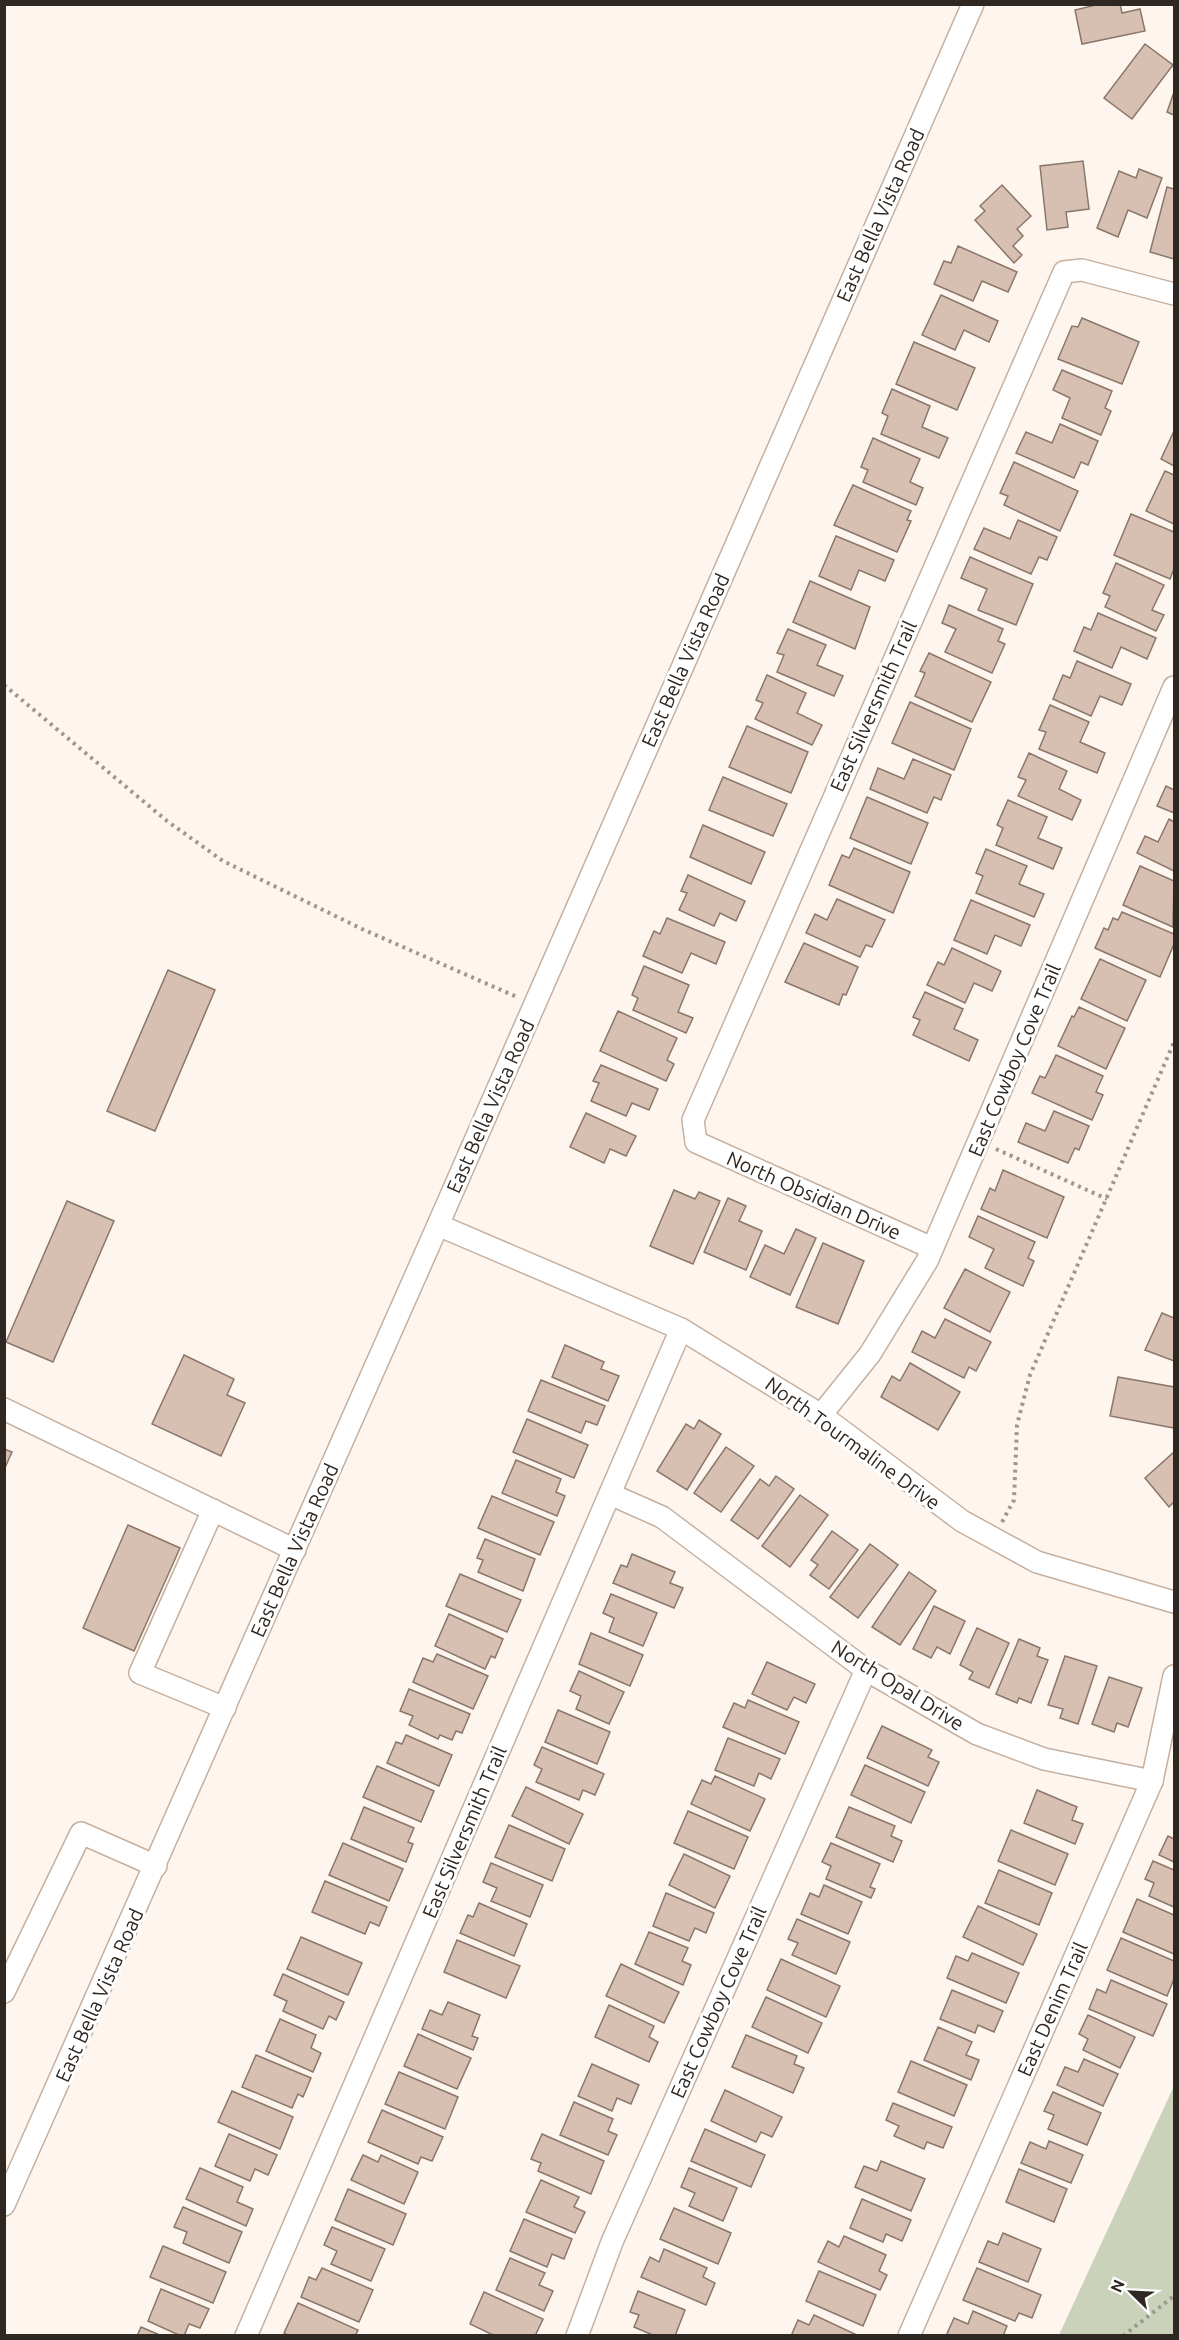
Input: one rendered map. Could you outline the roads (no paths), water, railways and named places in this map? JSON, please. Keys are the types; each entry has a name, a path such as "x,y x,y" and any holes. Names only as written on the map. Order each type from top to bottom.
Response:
{"street":[{"name":"East Bella Vista Road","path":"6,2199 156,1866 973,4"},
{"name":"East Silversmith Trail","path":"696,1142 693,1120 1064,272 1082,270 1174,294"},
{"name":"East Cowboy Cove Trail","path":"821,1415 870,1354 927,1261 1174,687"},
{"name":"North Obsidian Drive","path":"696,1142 932,1248"},
{"name":"North Tourmaline Drive","path":"438,1225 681,1329 821,1415 962,1521 1037,1562 1174,1602"},
{"name":"East Silversmith Trail","path":"246,2336 681,1329"},
{"path":"4,1409 295,1550"},
{"name":"North Opal Drive","path":"610,1494 662,1517 866,1670 977,1734 1044,1759 1152,1781"},
{"path":"213,1510 140,1673 225,1708"},
{"name":"East Cowboy Cove Trail","path":"577,2336 612,2242 866,1670"},
{"name":"East Denim Trail","path":"909,2336 1152,1781 1174,1676"},
{"path":"5,1990 81,1833 156,1866"}]}
